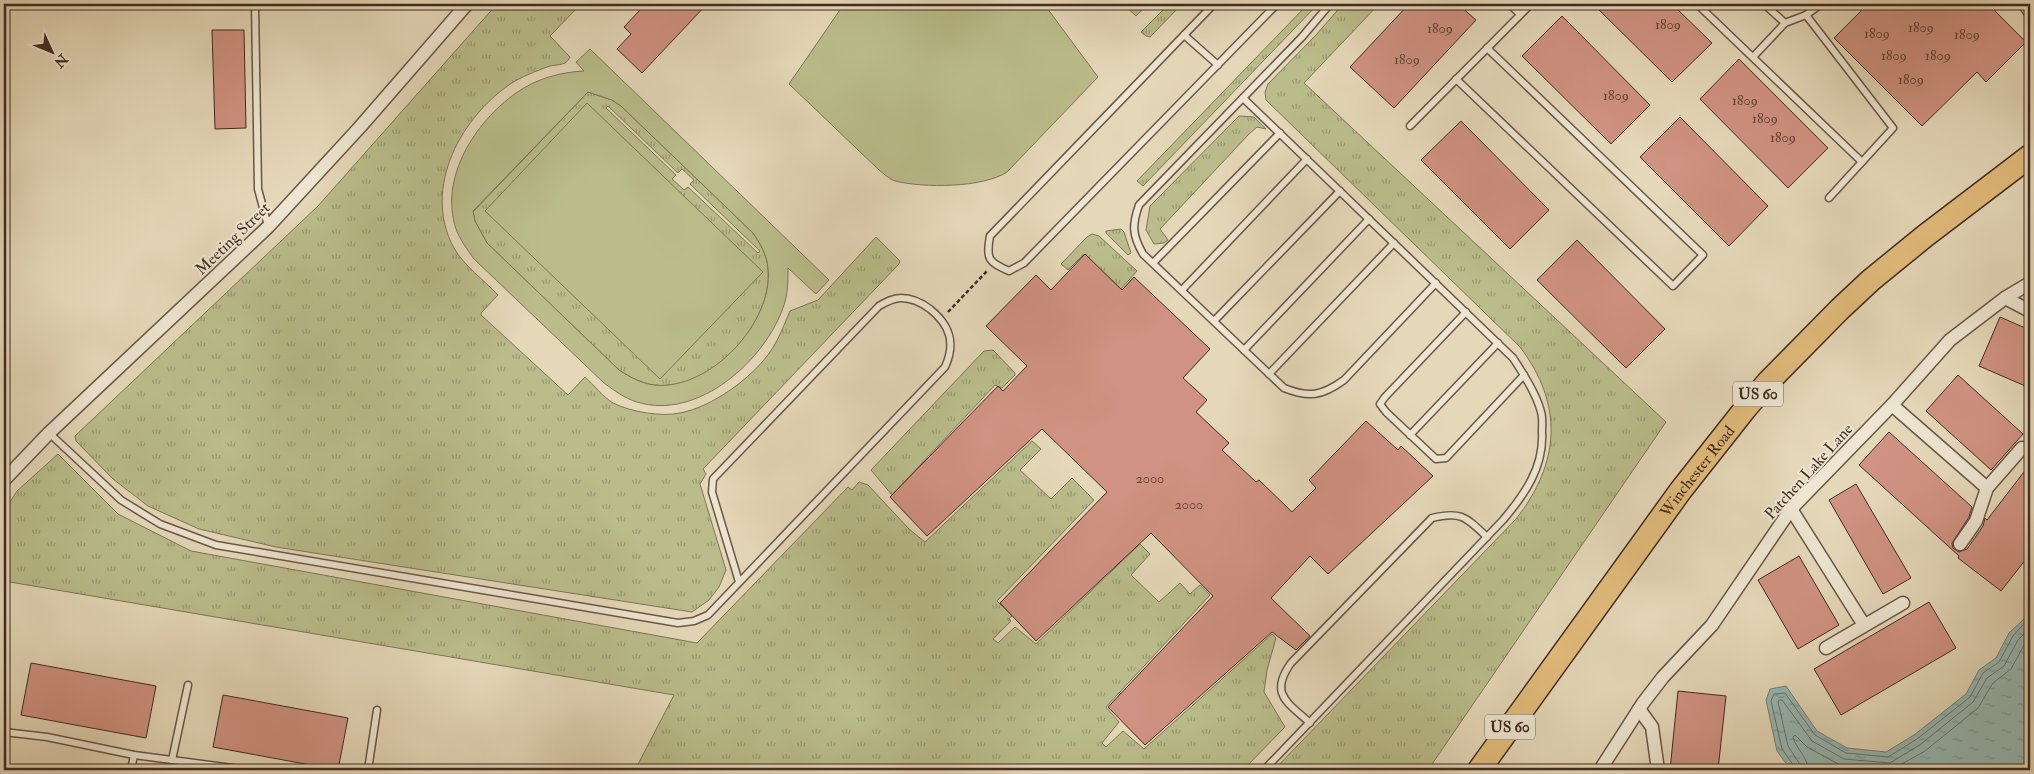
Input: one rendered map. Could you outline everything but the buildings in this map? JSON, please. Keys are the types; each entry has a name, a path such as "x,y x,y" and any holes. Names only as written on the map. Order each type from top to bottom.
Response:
{"highway":[{"name":"Winchester Road","path":"1479,770 1681,490 1768,382 1871,280 2030,156"}],"street":[{"name":"Meeting Street","path":"4,480 49,433 268,227 360,127 467,4"},
{"name":"Patchen Lake Lane","path":"1600,770 1639,709 1663,677 1712,625 1791,509 1892,405 1950,340 2005,298 2030,283"},
{"path":"2005,298 2030,311"},
{"path":"1892,405 1987,488"},
{"path":"1960,544 1976,521 1987,488 2022,448"},
{"path":"1791,509 1864,625"},
{"path":"1826,648 1902,604"},
{"path":"1639,709 1652,727 1658,770"}],"lane":[{"path":"255,4 258,189 268,227"},
{"path":"1214,4 990,236 987,253 993,264 1009,272 1024,263 1277,4"},
{"path":"1330,4 1302,37 1139,205 1134,221 1135,240 1143,254 1269,374 1284,388 1296,393 1311,395 1329,391 1344,380 1436,283"},
{"path":"1509,4 1520,14"},
{"path":"1410,126 1531,4"},
{"path":"1697,4 1862,162"},
{"path":"1764,4 1785,23"},
{"path":"1753,58 1785,23 1806,15 1822,4"},
{"path":"2021,4 2030,17"},
{"path":"1806,15 1893,128 1829,198"},
{"path":"1184,35 1218,65"},
{"path":"1456,80 1673,286 1703,255 1488,48"},
{"path":"1243,98 1513,358 1524,375 1542,413 1543,444 1537,469 1524,495 1487,537 1264,770"},
{"path":"1153,263 1280,133"},
{"path":"1182,290 1307,159"},
{"path":"1214,321 1340,191"},
{"path":"1244,350 1369,219"},
{"path":"1269,374 1394,243"},
{"path":"49,433 121,500 160,524 216,545 678,623 694,621 708,615 945,367 950,357 952,343 948,329 941,319 925,306 910,299 892,300 879,306 713,479 712,492 738,582"},
{"path":"1466,312 1380,404 1386,412 1436,459 1446,458 1524,375"},
{"path":"1410,435 1498,343"},
{"path":"1310,723 1285,700 1280,687 1282,676 1291,663 1432,518 1451,514 1468,520 1487,537"},
{"path":"172,760 188,686"},
{"path":"368,770 377,710"},
{"path":"4,732 47,738 134,755 248,770"},
{"path":"131,770 134,755"}],"path":[{"path":"941,319 993,264"}],"green space":[{"path":"497,4 581,4 550,36 570,57 567,61 563,64 541,69 515,81 496,95 478,113 464,133 452,154 445,177 442,201 445,225 458,255 498,295 481,315 568,395 585,377 613,403 637,411 672,414 705,405 730,390 753,372 773,347 790,311 818,300 876,237 900,261 703,469 706,474 700,484 726,570 719,587 709,600 692,612 276,547 199,529 148,506 113,479 76,441 75,436 318,206"},
{"path":"844,4 1044,4 1098,77 1007,172 983,181 968,184 921,185 895,181 879,170 789,84"},
{"path":"1123,4 1148,4 1136,16"},
{"path":"1169,4 1182,4 1150,37 1141,32"},
{"path":"1308,4 1318,4 1143,186 1137,181"},
{"path":"1343,4 1379,4 1304,83 1666,422 1428,770 1274,770 1516,519 1531,498 1541,477 1548,455 1551,434 1550,412 1544,390 1534,369 1520,347 1266,100 1265,92 1268,84 1316,35"},
{"path":"590,49 829,280 816,294 788,268 788,282 784,305 775,326 762,346 746,365 727,381 706,394 683,403 660,406 637,402 604,383 474,259 456,229 452,210 452,190 464,153 475,135 501,105 524,88 548,77 584,71 576,62","holes":["588,92 612,100 621,106 753,233 766,258 768,268 767,289 761,310 749,330 734,349 716,365 696,377 675,384 649,384 619,370 487,243 475,221 473,211"]},
{"path":"588,92 612,100 621,106 753,233 761,245 768,268 767,289 761,310 749,331 734,349 716,365 696,377 675,384 649,384 619,370 487,243 475,221 473,212","holes":["608,106 678,173 682,169 694,180 690,184 760,251 758,253 688,187 684,190 672,179 676,175 606,108"]},
{"path":"587,103 763,272 660,379 485,211"},
{"path":"1239,116 1254,117 1266,129 1257,127 1249,134 1160,229 1168,240 1164,243 1154,244 1146,230 1150,206"},
{"path":"1121,229 1124,232 1131,253 1128,255 1106,233 1106,231"},
{"path":"1092,234 1099,236 1137,271 1121,289 1084,254 1068,270 1061,264"},
{"path":"993,350 1015,375 1002,388 995,385 892,495 871,470 984,351"},
{"path":"1032,441 1041,449 1020,470 1051,499 1072,478 1094,500 997,601 1012,616 1009,619 1011,621 993,639 998,643 1015,627 1036,644 1140,544 1150,554 1131,575 1159,602 1180,583 1190,594 1200,585 1210,595 1106,707 1119,722 1102,743 1106,747 1123,731 1144,749 1272,634 1276,638 1267,670 1264,692 1285,727 1243,770 635,770 674,695 4,581 4,511 17,491 58,454 118,514 191,551 697,643 848,487 852,490 859,482 868,485 909,529 925,542"}],"water":[{"path":"2030,608 2030,770 1791,770 1777,751 1766,700 1770,689 1786,686 1817,731 1847,748 1886,752 1914,735 1966,694 1979,670 1996,658 2009,633 2023,620"}]}
